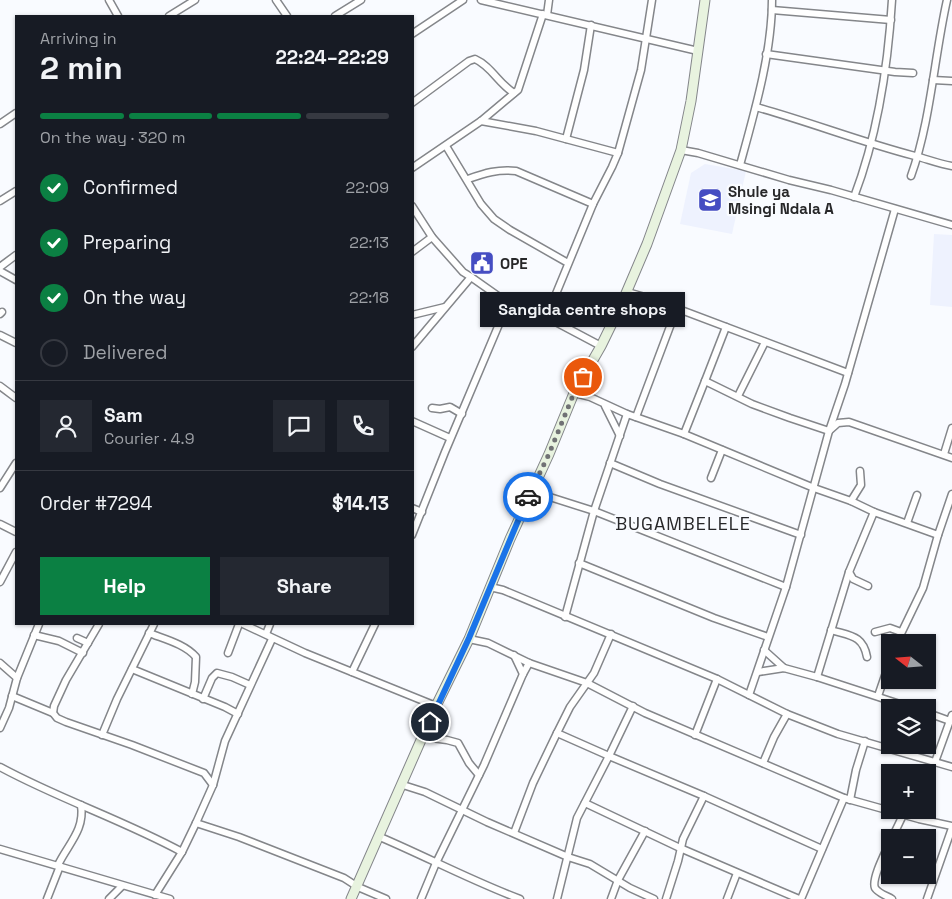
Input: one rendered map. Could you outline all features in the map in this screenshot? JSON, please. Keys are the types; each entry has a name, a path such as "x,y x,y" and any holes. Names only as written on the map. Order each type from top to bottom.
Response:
{"street":[{"path":"109,0 117,15"},
{"path":"173,15 195,0"},
{"path":"276,0 285,15"},
{"path":"337,15 361,0"},
{"path":"414,33 463,0"},
{"path":"481,0 698,51"},
{"path":"414,167 481,121 520,86 549,0"},
{"path":"546,318 593,204 618,152 641,70 652,0"},
{"path":"351,899 403,785 436,706 469,638 574,393 601,346 647,244 681,150 691,101 706,0"},
{"path":"740,166 756,107 766,54 772,0"},
{"path":"854,197 876,126 886,70 892,0"},
{"path":"911,176 918,157 947,0"},
{"path":"772,10 891,20"},
{"path":"566,139 584,70 591,25"},
{"path":"766,54 898,73 913,73"},
{"path":"414,102 469,61 475,59 488,68 506,88 514,93"},
{"path":"932,80 952,81"},
{"path":"756,107 856,138 871,145 952,166"},
{"path":"0,124 15,114"},
{"path":"481,121 522,128 618,152"},
{"path":"446,146 468,179 481,204 494,219 568,263"},
{"path":"681,150 698,153 952,225"},
{"path":"468,179 503,169 516,171 593,204"},
{"path":"0,201 15,192"},
{"path":"414,209 432,237 463,272 508,302 546,318 601,346"},
{"path":"749,695 786,586 829,430 836,414 895,209"},
{"path":"414,250 432,237"},
{"path":"15,256 0,269 15,279"},
{"path":"414,345 470,277"},
{"path":"626,292 652,298 848,373"},
{"path":"414,530 450,438 462,414 508,302"},
{"path":"414,315 446,307"},
{"path":"636,417 677,308"},
{"path":"684,434 726,327"},
{"path":"0,337 15,343"},
{"path":"738,396 764,342"},
{"path":"705,381 752,404 829,430"},
{"path":"0,386 15,397"},
{"path":"574,393 590,397 627,414 684,434 874,512 938,535"},
{"path":"604,404 620,436"},
{"path":"432,408 450,407 462,414"},
{"path":"565,617 594,511 627,414"},
{"path":"836,414 844,422"},
{"path":"414,422 450,438"},
{"path":"829,430 838,423 844,422 876,430 952,458"},
{"path":"944,454 952,428"},
{"path":"711,478 722,450"},
{"path":"610,463 660,484 801,535"},
{"path":"0,488 15,465"},
{"path":"851,501 860,488 862,479 860,471"},
{"path":"531,492 594,511 786,586"},
{"path":"875,632 890,628 901,632 923,588 952,494"},
{"path":"907,523 917,495"},
{"path":"414,509 422,512"},
{"path":"817,677 849,572 874,512"},
{"path":"0,524 15,532"},
{"path":"0,582 15,554"},
{"path":"579,563 714,618 768,637"},
{"path":"849,572 853,579 868,586"},
{"path":"490,587 503,590 565,617 612,634 717,679 787,714 838,734 952,767"},
{"path":"0,728 9,708 17,678 39,625"},
{"path":"52,713 66,680 98,625"},
{"path":"102,735 153,625"},
{"path":"228,653 241,625"},
{"path":"244,625 266,634 272,639 436,706"},
{"path":"266,634 270,625"},
{"path":"352,672 375,625"},
{"path":"831,630 860,640 865,648 866,657"},
{"path":"149,633 173,642 193,654 196,658 195,682 192,694"},
{"path":"514,833 533,783 557,733 570,707 600,662 612,634"},
{"path":"34,635 59,641 82,653"},
{"path":"77,638 88,643"},
{"path":"469,638 488,643 529,663 587,683 633,706 788,775 847,799 881,809"},
{"path":"152,896 182,852 196,823 213,785 225,741 272,639"},
{"path":"764,650 784,668"},
{"path":"514,655 523,674"},
{"path":"0,663 17,678"},
{"path":"421,899 436,863 479,776 529,663"},
{"path":"758,672 784,668 886,699"},
{"path":"132,669 238,714"},
{"path":"203,699 212,678 217,673 250,685"},
{"path":"695,734 717,679"},
{"path":"878,696 881,687"},
{"path":"12,696 52,713 66,722 204,773 213,785"},
{"path":"556,899 573,831 584,803 633,706"},
{"path":"764,763 774,737 787,714"},
{"path":"935,762 951,718 936,715"},
{"path":"557,733 822,849"},
{"path":"424,737 458,743 469,764 479,776"},
{"path":"584,803 680,848 797,898 847,799 865,741"},
{"path":"0,767 24,780 81,804 182,852"},
{"path":"403,785 425,792 596,868 630,888 654,899"},
{"path":"666,899 678,861 680,848 704,796"},
{"path":"47,899 59,865 80,827 81,804"},
{"path":"919,819 952,827 927,899"},
{"path":"196,823 287,855 344,878 358,887 386,899"},
{"path":"611,899 618,880 645,831"},
{"path":"380,837 464,876 520,899"},
{"path":"0,849 59,865 152,896 170,899"},
{"path":"881,863 876,875 875,884 877,890 892,899"},
{"path":"727,899 737,873"},
{"path":"110,899 122,886"}],"shaded area":[{"path":"705,164 746,171 732,234 680,224 691,173"},
{"path":"934,234 952,235 952,307 930,305"}],"way so far":[{"path":"528,497 549,454 574,393 583,377"}],"place":[{"name":"Shule ya Msingi Ndala A","path":"710,200"},
{"name":"OPE","path":"482,263"},
{"name":"Sangida centre shops","path":"583,377"}],"district":[{"name":"BUGAMBELELE","path":"683,523"}],"route":[{"path":"430,722 469,638 528,497"}]}
